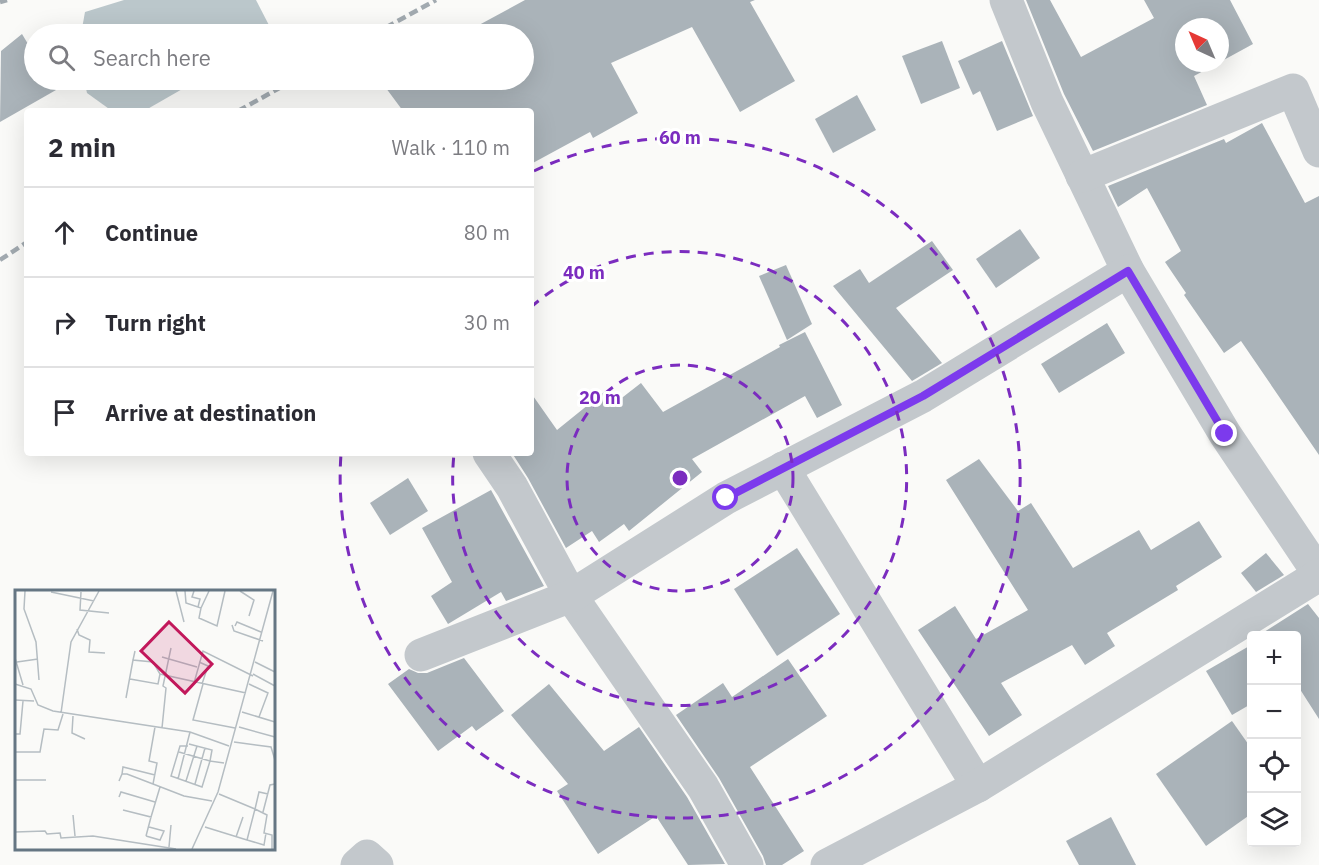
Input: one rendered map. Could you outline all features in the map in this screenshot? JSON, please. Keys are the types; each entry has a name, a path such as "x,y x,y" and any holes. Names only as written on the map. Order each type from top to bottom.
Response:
{"street":[{"path":"827,865 978,786 1319,575 1225,434 1128,271 1047,102 1006,0"},
{"path":"1082,176 1293,90 1319,151"},
{"path":"421,655 571,596 726,498 923,396 1128,271"},
{"path":"491,456 512,487 571,596 704,787 747,865"},
{"path":"783,468 978,786"},
{"path":"357,865 367,856 376,865"}],"shaded area":[{"path":"124,0 256,0 268,24 83,24 85,12"},
{"path":"86,90 181,90 149,108 108,108 87,93"}],"building":[{"path":"525,0 755,0 750,2 795,81 740,112 692,27 611,63 638,113 593,138 590,132 534,162 534,108 401,108 387,90 534,90 534,24 481,24"},
{"path":"1026,0 1050,0 1081,57 1154,18 1144,0 1230,0 1253,44 1229,57 1229,18 1175,18 1175,72 1201,72 1194,76 1207,105 1093,151 1064,94"},
{"path":"22,34 24,37 24,90 56,90 0,122 1,51"},
{"path":"942,41 960,88 921,104 902,56"},
{"path":"1002,41 1033,116 997,131 980,91 973,95 958,61"},
{"path":"857,95 876,130 833,153 815,119"},
{"path":"1262,123 1305,203 1319,196 1319,455 1241,341 1224,353 1184,295 1186,293 1165,262 1181,251 1147,188 1118,207 1108,186 1224,139 1226,143"},
{"path":"1020,229 1040,258 996,288 976,259"},
{"path":"932,241 953,270 896,308 942,363 912,381 833,286 860,269 869,283"},
{"path":"786,265 812,324 787,340 759,276"},
{"path":"1107,323 1125,353 1059,393 1041,364"},
{"path":"805,332 842,405 817,418 805,396 692,459 702,472 629,531 624,524 599,542 592,531 566,548 514,456 534,456 534,397 557,430 604,392 614,404 641,383 663,412 780,347 779,345"},
{"path":"979,459 1018,511 1031,503 1073,568 1139,530 1151,550 1199,521 1222,557 1176,586 1178,590 1107,633 1115,646 1085,665 1072,645 1001,683 1022,715 989,736 918,630 955,606 976,639 1028,610 946,480"},
{"path":"408,478 428,511 390,535 370,503"},
{"path":"491,490 544,586 506,601 501,592 448,624 431,596 452,582 422,528"},
{"path":"797,548 840,614 777,656 734,589"},
{"path":"1266,553 1284,575 1256,592 1241,573"},
{"path":"1308,604 1319,618 1319,719 1301,691 1301,631 1266,631"},
{"path":"1247,647 1247,706 1232,715 1206,671"},
{"path":"464,658 504,711 476,731 472,726 438,751 388,684 409,669 418,673 427,673"},
{"path":"788,659 827,716 750,767 804,851 782,865 766,865 719,778 676,715 723,683 732,697"},
{"path":"549,684 604,751 639,727 687,797 725,864 688,865 656,816 598,854 557,791 568,784 511,715"},
{"path":"1232,721 1247,742 1247,817 1206,846 1156,774"},
{"path":"1111,817 1136,865 1079,865 1066,841"}],"railway":[{"path":"0,2 7,0"},
{"path":"392,24 436,0"},
{"path":"243,108 276,90"},
{"path":"0,260 24,244"}],"route":[{"path":"726,498 923,396 1128,271 1225,434"}]}
